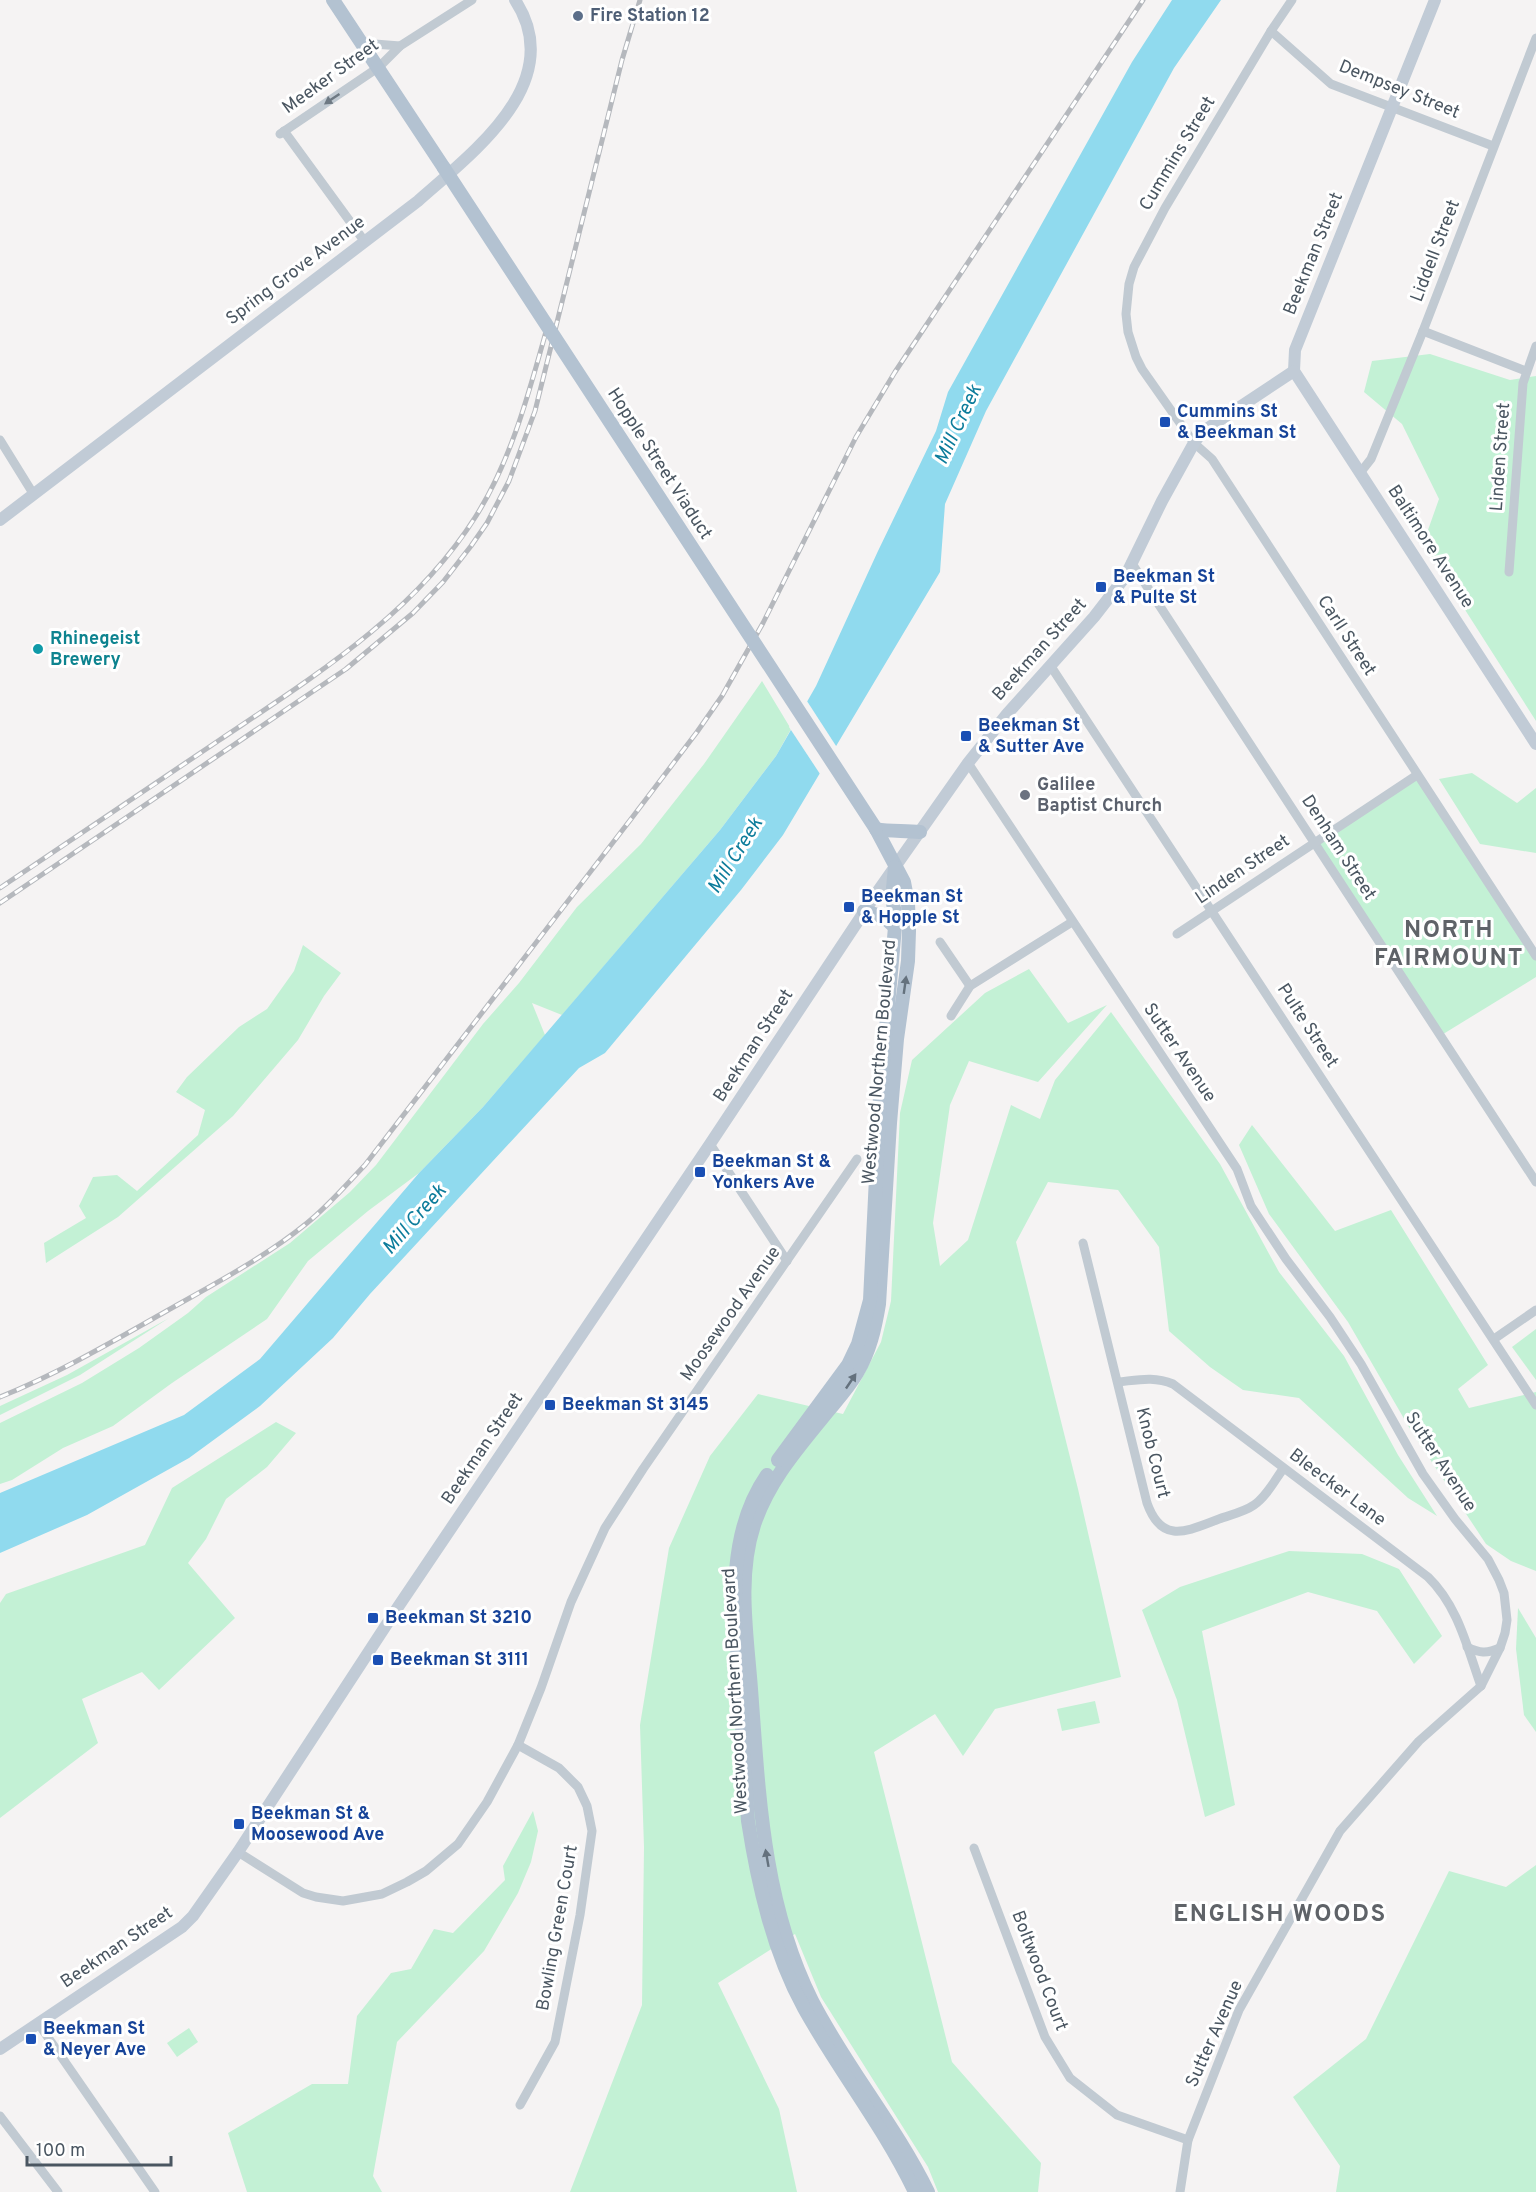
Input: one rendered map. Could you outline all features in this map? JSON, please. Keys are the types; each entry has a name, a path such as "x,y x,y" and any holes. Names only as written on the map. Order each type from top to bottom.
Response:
{"main road":[{"name":"Hopple Street Viaduct","path":"333,0 881,833 895,867"},
{"name":"Spring Grove Avenue","path":"0,520 418,201 468,156 515,104 526,80 530,53 526,23 515,0"},
{"name":"Beekman Street","path":"0,2049 182,1927 193,1916 238,1852 398,1607 864,911 968,763 1006,714 1106,603 1125,577 1194,443 1202,432 1294,371 1293,362 1296,350 1435,0"},
{"name":"Baltimore Avenue","path":"1294,371 1536,744"},
{"path":"881,833 920,832"},
{"name":"Westwood Northern Boulevard","path":"895,867 892,899 896,913 896,927 880,1096 870,1300 858,1344 848,1365 771,1470 753,1500 736,1562 736,1614 748,1821 768,1917 803,2006 891,2146 915,2192"},
{"name":"Westwood Northern Boulevard","path":"895,867 904,882 909,903 909,951 891,1113 882,1281 874,1333 866,1355 851,1381 784,1466 766,1494 752,1531 746,1560 745,1601 760,1816 773,1891 783,1927 812,2000 830,2033 911,2160 928,2192"},
{"path":"864,911 884,917 896,927"}],"street":[{"name":"Meeker Street","path":"365,242 282,132 379,67 400,46 472,0"},
{"name":"Cummins Street","path":"1129,336 1126,301 1134,267 1165,208 1292,0"},
{"name":"Dempsey Street","path":"1271,31 1331,84 1493,146"},
{"name":"Liddell Street","path":"1360,473 1371,459 1423,331 1536,38"},
{"name":"Meeker Street","path":"362,43 400,46"},
{"path":"1423,331 1526,371"},
{"name":"Carll Street","path":"1129,336 1142,369 1194,443 1212,459 1536,956"},
{"name":"Linden Street","path":"1509,572 1522,383 1536,346"},
{"path":"0,440 34,495"},
{"name":"Denham Street","path":"1131,562 1536,1182"},
{"name":"Pulte Street","path":"1050,665 1536,1404"},
{"name":"Sutter Avenue","path":"968,763 1237,1169 1251,1206 1361,1364 1424,1474 1455,1519 1488,1559 1499,1580 1506,1606 1505,1633 1481,1686 1419,1741 1340,1831 1239,2010 1188,2140 1180,2192"},
{"name":"Linden Street","path":"1178,934 1417,775"},
{"path":"951,1016 970,986 1072,922"},
{"path":"940,942 970,986"},
{"path":"710,1144 787,1261"},
{"name":"Moosewood Avenue","path":"238,1852 291,1887 316,1897 343,1901 382,1894 426,1871 458,1844 487,1802 518,1745 571,1602 605,1528 643,1469 857,1159"},
{"name":"Knob Court","path":"1083,1243 1147,1503 1155,1520 1168,1531 1184,1532 1254,1505 1262,1498 1283,1468"},
{"path":"1494,1339 1536,1310"},
{"name":"Bleecker Lane","path":"1118,1382 1150,1378 1173,1384 1433,1582 1453,1608 1481,1686"},
{"path":"1467,1647 1480,1653 1500,1648"},
{"name":"Bowling Green Court","path":"518,1745 559,1768 578,1787 587,1806 592,1831 580,1915 555,2042 520,2105"},
{"name":"Boltwood Court","path":"974,1848 1045,2037 1070,2078 1117,2115 1188,2140"},
{"path":"38,2023 155,2192"},
{"path":"0,2116 58,2192"}],"green space":[{"path":"1430,354 1510,380 1536,376 1536,721 1423,544 1439,499 1402,424 1364,392 1372,361"},
{"path":"762,681 791,729 776,756 720,830 562,1015 532,1003 545,1035 483,1107 419,1173 368,1211 308,1261 267,1319 113,1426 63,1448 12,1480 0,1484 0,1423 82,1383 139,1348 188,1313 206,1297 290,1243 350,1192 376,1165 483,1024 519,983 577,907 641,844 704,764"},
{"path":"1472,773 1517,803 1536,788 1536,853 1480,844 1439,779"},
{"path":"1417,775 1536,956 1536,977 1440,1036 1314,842"},
{"path":"303,945 341,973 324,996 298,1040 233,1116 118,1217 46,1263 44,1243 86,1218 79,1206 93,1177 117,1175 137,1191 198,1135 205,1110 176,1092 187,1077 239,1027 267,1009 294,971"},
{"path":"1029,969 1068,1023 1107,1005 1038,1082 969,1061 950,1105 933,1223 940,1266 968,1240 1011,1105 1040,1119 1055,1080 1111,1012 1220,1164 1279,1272 1344,1356 1398,1455 1437,1516 1408,1498 1299,1398 1243,1390 1210,1367 1169,1331 1159,1247 1118,1190 1048,1182 1016,1242 1078,1489 1121,1677 995,1709 963,1756 935,1714 874,1752 952,2062 1041,2163 1038,2192 938,2192 928,2167 821,1997 795,1934 718,1983 779,2109 797,2192 570,2192 642,2005 644,1847 640,1725 669,1548 710,1456 758,1394 843,1414 881,1342 891,1301 900,1113 912,1060 985,993"},
{"path":"1252,1125 1335,1231 1391,1210 1488,1365 1458,1389 1469,1408 1536,1392 1536,1571 1511,1561 1486,1544 1410,1429 1348,1322 1269,1214 1239,1145"},
{"path":"169,1318 80,1375 0,1415 0,1406 67,1375"},
{"path":"1536,1329 1536,1380 1512,1347"},
{"path":"276,1422 296,1433 267,1467 226,1499 206,1539 188,1563 235,1618 159,1690 142,1672 82,1699 98,1743 0,1818 0,1603 6,1594 145,1545 172,1488"},
{"path":"1289,1551 1362,1554 1399,1569 1442,1636 1414,1664 1377,1611 1308,1592 1202,1631 1235,1805 1205,1817 1177,1700 1142,1610 1180,1587"},
{"path":"1518,1608 1536,1638 1536,1732 1524,1715 1516,1649"},
{"path":"1095,1701 1100,1723 1062,1731 1057,1709"},
{"path":"533,1811 538,1831 531,1862 518,1893 484,1951 397,2042 373,2176 382,2192 247,2192 228,2133 312,2084 348,2084 357,2016 391,1973 411,1969 434,1929 453,1933 505,1880 503,1866"},
{"path":"1536,1865 1536,2192 1336,2192 1340,2166 1293,2097 1366,2039 1449,1871 1506,1887"},
{"path":"189,2028 198,2042 177,2057 167,2043"}],"water":[{"name":"Mill Creek","path":"1172,0 1221,0 1174,68 986,411 945,504 940,572 783,835 741,890 605,1053 579,1068 370,1294 333,1338 260,1406 189,1458 87,1515 0,1553 0,1493 184,1415 260,1359 419,1173 483,1107 720,830 776,756 816,686 936,431 948,392 1132,62"}],"pier":[{"path":"805,698 838,749 822,777 789,727"}],"railway":[{"path":"0,903 346,669 413,613 443,582 471,546 487,523 509,481 535,411 622,60 640,0"},
{"path":"0,1397 83,1358 255,1260 315,1216 365,1165 631,819 722,696 763,623 856,437 895,372 1143,0"},
{"path":"0,888 325,668 392,614 423,584 451,551 489,493 519,422 549,321"}],"place":[{"name":"Fire Station 12","path":"578,16"},
{"name":"Cummins St & Beekman St","path":"1165,422"},
{"name":"Beekman St & Pulte St","path":"1101,587"},
{"name":"Rhinegeist Brewery","path":"38,649"},
{"name":"Beekman St & Sutter Ave","path":"966,736"},
{"name":"Galilee Baptist Church","path":"1025,795"},
{"name":"Beekman St & Hopple St","path":"849,907"},
{"name":"Beekman St & Yonkers Ave","path":"700,1172"},
{"name":"Beekman St 3145","path":"550,1405"},
{"name":"Beekman St 3210","path":"373,1618"},
{"name":"Beekman St 3111","path":"378,1660"},
{"name":"Beekman St & Moosewood Ave","path":"239,1824"},
{"name":"Beekman St & Neyer Ave","path":"31,2039"}],"district":[{"name":"NORTH FAIRMOUNT","path":"1449,945"},
{"name":"ENGLISH WOODS","path":"1280,1915"}]}
